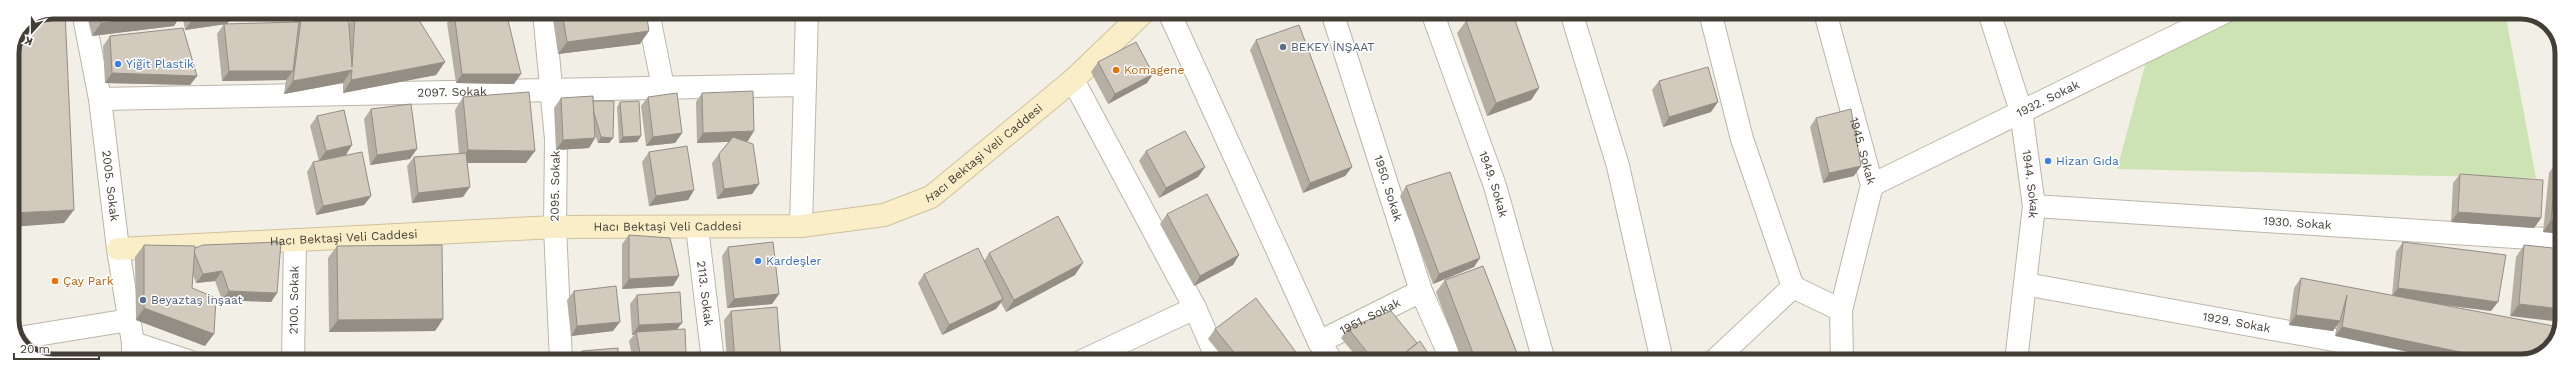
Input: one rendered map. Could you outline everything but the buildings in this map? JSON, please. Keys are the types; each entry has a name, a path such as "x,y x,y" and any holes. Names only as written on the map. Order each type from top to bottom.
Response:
{"street":[{"name":"2005. Sokak","path":"84,19 100,99 118,249 133,352"},
{"name":"2095. Sokak","path":"545,19 556,139 555,227 560,354"},
{"path":"649,19 663,87"},
{"path":"800,226 803,85 807,19"},
{"name":"Hacı Bektaşi Veli Caddesi","path":"118,249 555,227 800,226 884,215 930,197 1073,80 1137,19"},
{"path":"1172,19 1319,342 1327,354"},
{"name":"1950. Sokak","path":"1334,19 1421,290 1449,354"},
{"name":"1949. Sokak","path":"1435,19 1496,186 1542,354"},
{"path":"1573,19 1618,166 1660,354"},
{"path":"1712,19 1742,139 1793,287 1841,310"},
{"name":"1945. Sokak","path":"1827,19 1872,185 1841,310 1842,354"},
{"name":"1944. Sokak","path":"1991,19 2021,111 2034,206 2017,354"},
{"name":"1932. Sokak","path":"1872,185 2021,111 2191,19"},
{"path":"1073,80 1195,308 1215,354"},
{"name":"2097. Sokak","path":"100,99 803,85"},
{"name":"1930. Sokak","path":"2034,206 2555,240"},
{"name":"2113. Sokak","path":"697,227 712,354"},
{"name":"2100. Sokak","path":"293,354 295,240"},
{"name":"1929. Sokak","path":"2025,284 2410,354"},
{"path":"1721,354 1793,287"},
{"name":"1951. Sokak","path":"1319,342 1421,290"},
{"path":"1097,354 1195,308"},
{"path":"24,337 129,320"},
{"path":"133,352 145,354"}],"green space":[{"path":"2234,19 2506,19 2536,178 2117,169 2149,51"}],"place":[{"name":"BEKEY İNŞAAT","path":"1283,47"},
{"name":"Yiğit Plastik","path":"118,64"},
{"name":"Komagene","path":"1116,70"},
{"name":"Hizan Gıda","path":"2048,161"},
{"name":"Kardeşler","path":"758,261"},
{"name":"Çay Park","path":"55,281"},
{"name":"Beyaztaş İnşaat","path":"143,300"}]}
